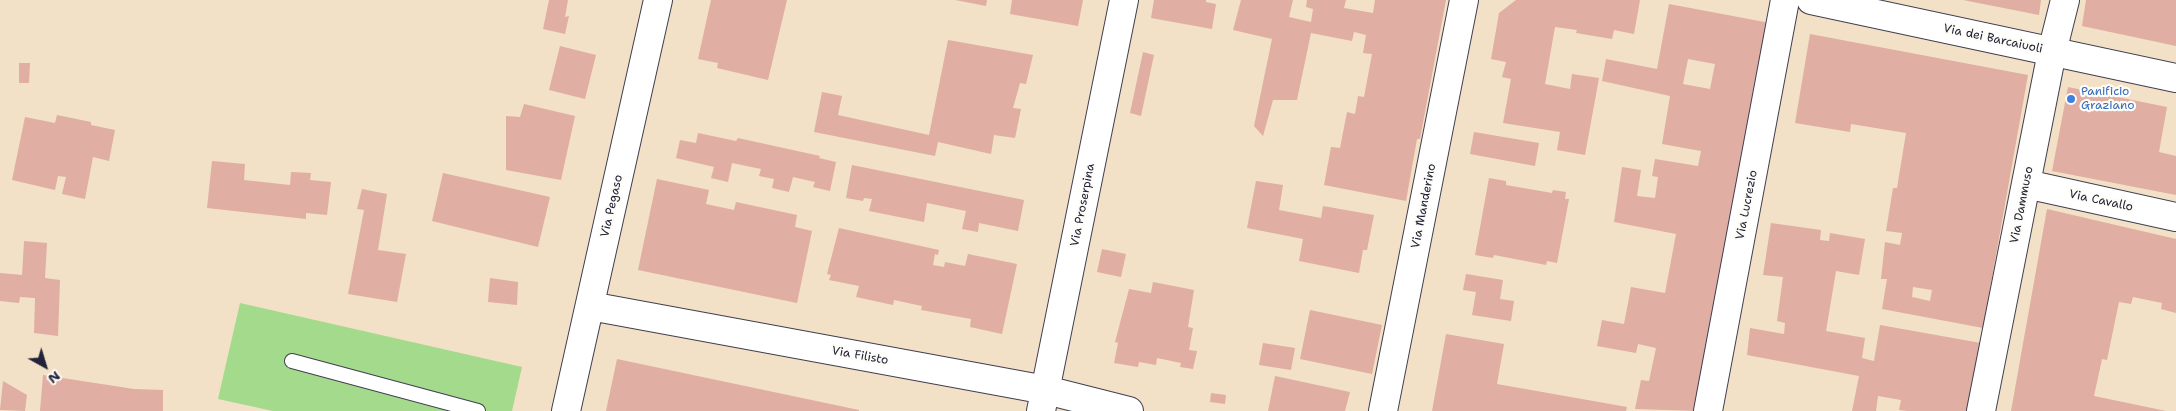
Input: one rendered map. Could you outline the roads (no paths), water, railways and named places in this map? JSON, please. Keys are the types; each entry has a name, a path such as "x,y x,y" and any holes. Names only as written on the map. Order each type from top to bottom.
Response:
{"street":[{"name":"Via Pegaso","path":"566,411 658,0"},
{"name":"Via Proserpina","path":"1043,400 1124,0"},
{"name":"Via Manderino","path":"1384,411 1464,0"},
{"name":"Via Lucrezio","path":"1708,411 1785,0"},
{"name":"Via dei Barcaiuoli","path":"1811,0 2176,78"},
{"name":"Via Dammuso","path":"1981,411 2052,52 2065,0"},
{"name":"Via Cavallo","path":"2026,184 2176,217"},
{"name":"Via Filisto","path":"590,306 1043,400 1129,411"}],"lane":[{"path":"292,361 478,411"}],"place":[{"name":"Panificio Graziano","path":"2071,99"}]}
